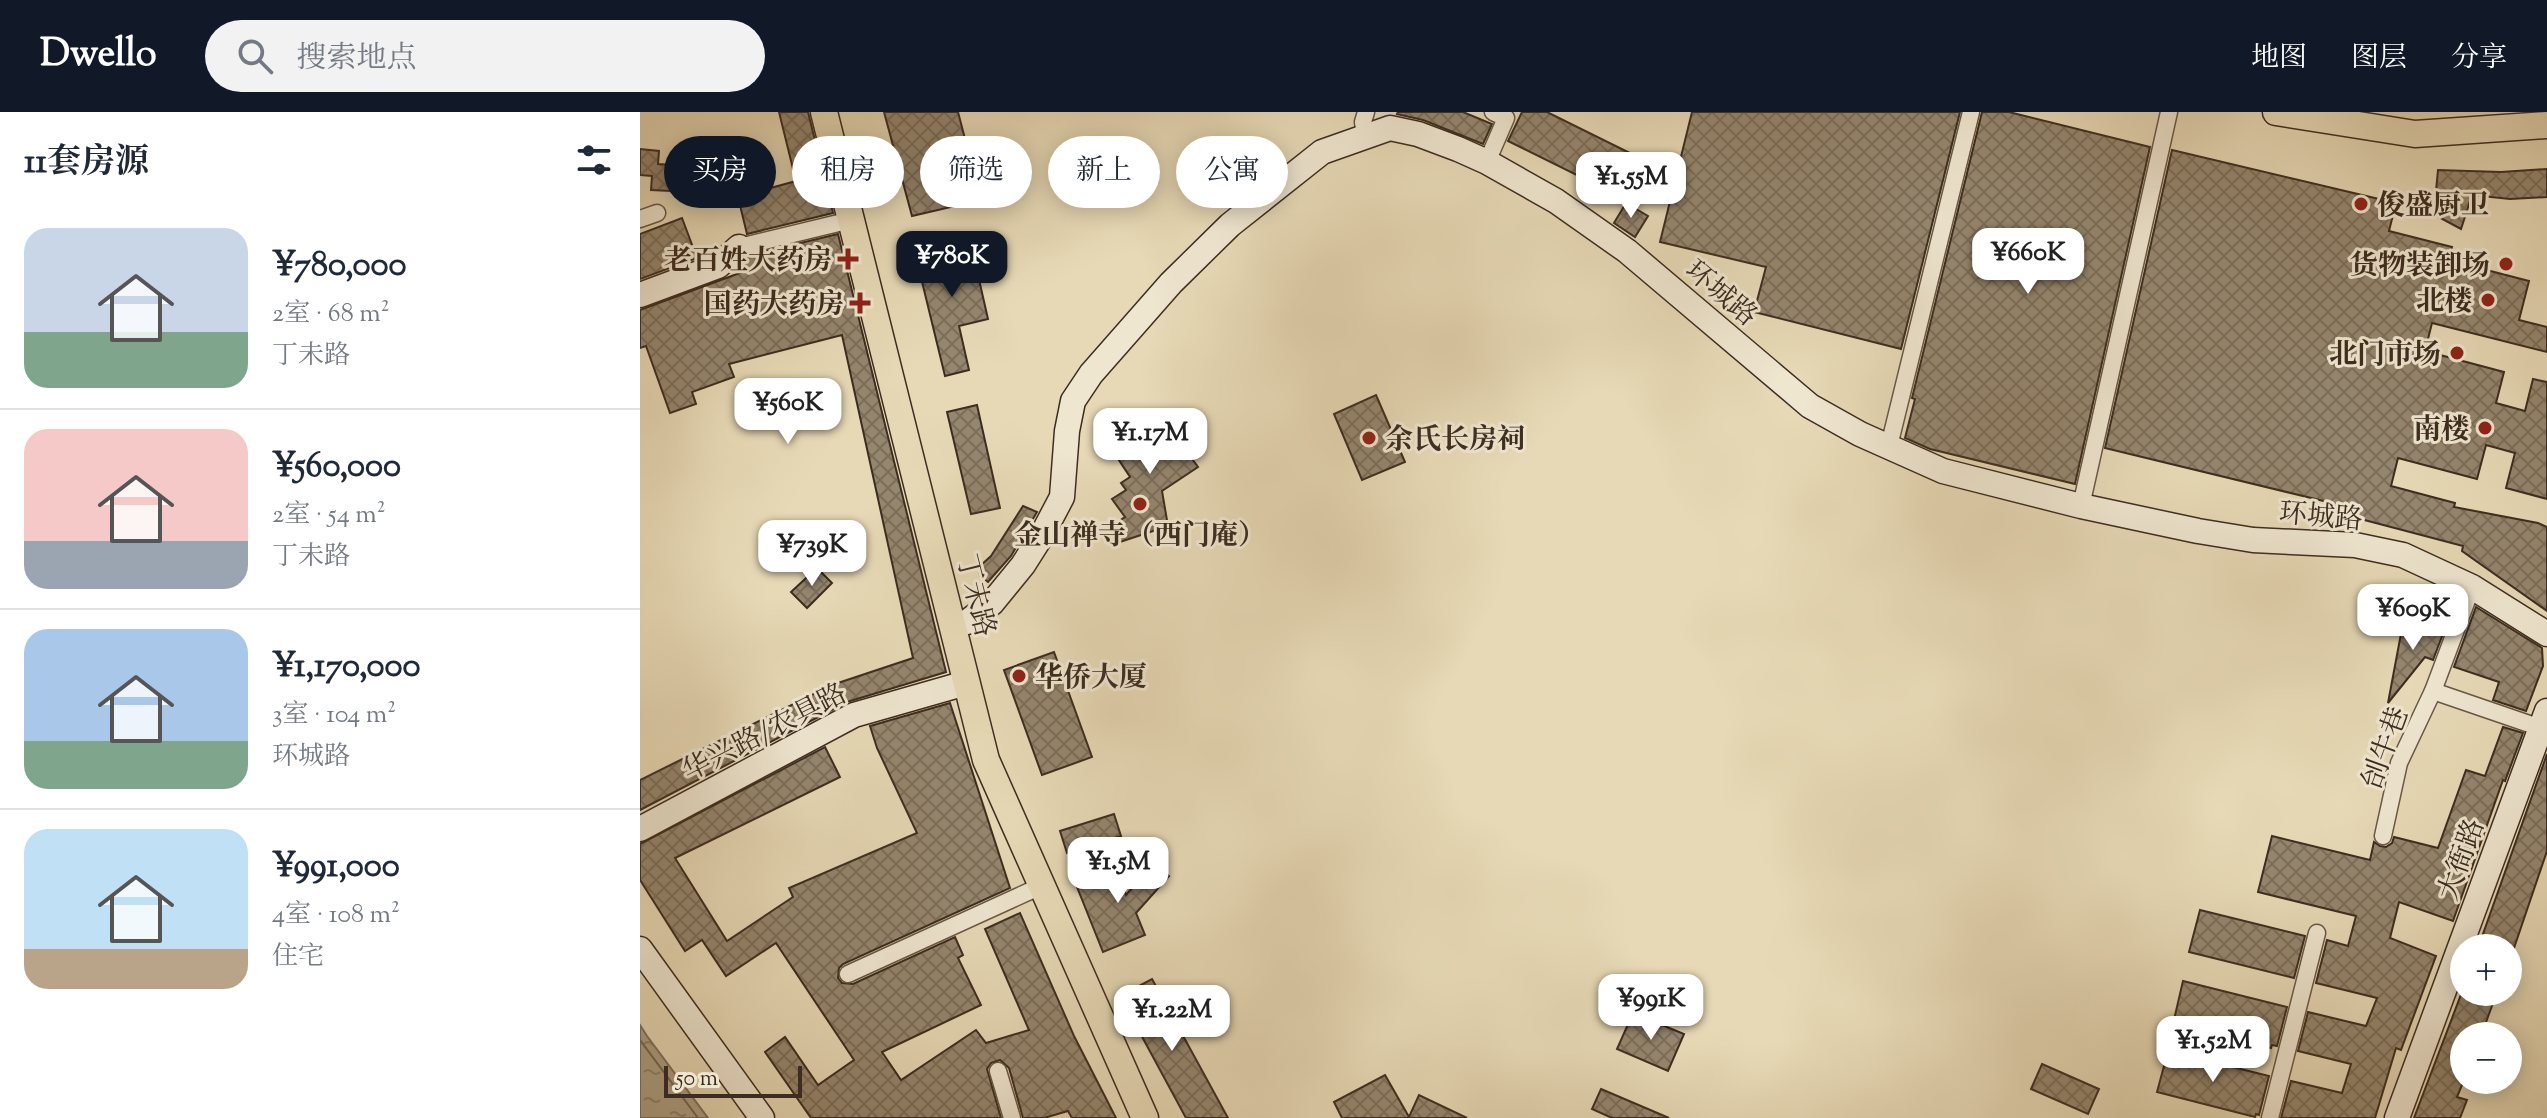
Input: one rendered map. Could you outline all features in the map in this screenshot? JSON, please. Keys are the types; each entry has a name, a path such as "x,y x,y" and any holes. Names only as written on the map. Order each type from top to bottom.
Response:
{"main road":[{"name":"丁未路","path":"824,112 986,760 1145,1118"},
{"path":"2276,112 2415,134 2547,125"},
{"name":"环城路","path":"952,626 967,622 992,603 1023,565 1042,535 1062,497 1067,431 1073,401 1091,374 1171,283 1230,225 1322,152 1366,124 1418,134 1487,162 1556,201 1627,251 1810,406 1860,434 1943,471 2081,506 2198,531 2253,540 2355,545 2403,555 2472,587 2547,634"},
{"path":"640,295 718,266 739,247"},
{"name":"华兴路/农具路","path":"640,829 854,715 966,683"},
{"name":"大衙路","path":"2397,1118 2544,720"},
{"path":"640,949 762,1118"}],"street":[{"path":"1487,162 1506,118 1493,112"},
{"path":"1889,446 1971,112"},
{"path":"2081,506 2169,112"},
{"path":"640,219 657,213"},
{"path":"739,247 851,220"},
{"name":"刣牛巷","path":"2383,836 2399,763 2433,691 2472,587"},
{"path":"2433,691 2544,720"},
{"path":"848,974 1041,886"},
{"path":"2270,1118 2317,933"},
{"path":"998,1071 1012,1118"}],"water":[{"path":"640,1025 647,1036 708,1118 640,1118"}],"building":[{"path":"779,112 808,112 814,136 792,136 792,165"},
{"path":"884,112 958,112 964,136 920,136 920,208 947,208 912,216 904,186 904,136 890,136"},
{"path":"1398,112 1463,112 1492,124 1483,144"},
{"path":"1522,112 1547,112 1644,160 1625,199 1508,141"},
{"path":"1692,112 1960,112 1901,349 1754,312 1766,267 1660,242"},
{"path":"1982,112 2009,112 2150,147 2075,484 1930,449 1905,438"},
{"path":"640,149 659,151 658,164 664,164 664,191 651,190 652,176 640,175"},
{"path":"2172,150 2396,203 2389,231 2452,247 2448,260 2529,281 2519,320 2547,327 2547,352 2432,323 2425,351 2504,372 2496,403 2525,411 2533,379 2547,382 2547,499 2506,488 2515,453 2486,445 2477,479 2398,458 2391,486 2455,503 2454,507 2547,527 2547,611 2462,551 2463,546 2334,512 2336,504 2105,448"},
{"path":"2547,169 2547,197 2510,199 2472,195 2461,229 2433,214 2440,191 2436,191 2438,170 2501,172"},
{"path":"792,182 792,208 832,208 833,213 747,234 741,208 776,208 776,187"},
{"path":"1626,203 1648,216 1635,237 1614,223"},
{"path":"682,218 697,258 640,279 640,234"},
{"path":"838,234 946,672 847,702 640,810 640,780 832,685 913,658 842,335 729,364 734,377 692,392 696,404 670,413 646,346 640,348 640,310 745,271 743,263 751,255"},
{"path":"970,240 988,319 959,326 969,370 945,376 915,253"},
{"name":"余氏长房祠","path":"1376,395 1405,462 1362,480 1334,414"},
{"path":"977,405 1000,508 971,514 947,412"},
{"name":"金山禅寺（西门庵）","path":"1173,411 1189,435 1179,441 1198,467 1162,491 1168,526 1117,543 1110,527 1125,517 1112,499 1126,490 1121,483 1130,477 1113,451"},
{"path":"1023,506 1037,512 1011,556 988,582 980,576 979,567 991,556"},
{"path":"817,568 832,583 807,608 791,592"},
{"path":"2476,607 2542,648 2543,666 2526,711 2493,700 2499,682 2454,667"},
{"path":"2403,623 2444,631 2433,660 2425,657 2388,703"},
{"name":"华侨大厦","path":"1054,652 1092,757 1042,775 1004,670"},
{"path":"950,703 1010,888 843,964 839,968 838,978 842,983 853,984 955,937 963,955 958,958 981,1005 882,1052 901,1080 976,1030 986,1043 1029,1030 985,929 1020,913 1074,1036 1116,1118 1072,1118 1068,1111 1044,1118 1023,1118 1009,1068 1000,1060 991,1063 987,1069 1001,1118 811,1118 765,1052 785,1037 818,1085 854,1060 776,943 726,976 702,940 685,951 640,880 640,844 825,747 840,777 675,858 727,941 793,897 789,888 917,833 877,748 870,726"},
{"path":"2503,727 2523,733 2453,921 2399,902 2390,938 2436,956 2401,1050 2396,1048 2375,1118 2281,1118 2291,1081 2342,1093 2351,1064 2298,1051 2308,1012 2366,1026 2377,998 2316,983 2327,940 2348,946 2356,916 2258,892 2272,836 2370,860 2374,842 2386,847 2394,837 2438,848 2466,770 2485,776"},
{"path":"2547,754 2547,851 2519,934 2483,934"},
{"path":"1114,814 1121,836 1067,853 1060,831"},
{"path":"1154,863 1169,876 1136,913 1145,935 1103,952 1077,887 1085,883 1083,880 1117,869 1126,895"},
{"path":"2200,910 2305,936 2294,978 2189,952"},
{"path":"1152,979 1228,1118 1186,1118 1120,996"},
{"path":"2183,981 2287,1007 2277,1046 2272,1045 2271,1048 2173,1024"},
{"path":"2457,1006 2492,1006 2486,1022 2451,1022"},
{"path":"1633,1013 1684,1034 1668,1071 1617,1049"},
{"path":"2450,1024 2450,1094 2458,1094 2457,1097 2467,1100 2460,1118 2414,1118"},
{"path":"2168,1051 2269,1076 2259,1115 2255,1117 2157,1092"},
{"path":"2042,1064 2099,1089 2088,1114 2031,1089"},
{"path":"1385,1075 1409,1117 1419,1095 1467,1118 1342,1118 1334,1102"},
{"path":"1601,1089 1669,1118 1612,1118 1592,1109"}],"place":[{"name":"俊盛厨卫","path":"2361,204"},
{"name":"老百姓大药房","path":"848,259"},
{"name":"货物装卸场","path":"2506,264"},
{"name":"北楼","path":"2488,300"},
{"name":"国药大药房","path":"860,303"},
{"name":"北门市场","path":"2457,353"},
{"name":"南楼","path":"2485,428"},
{"name":"余氏长房祠","path":"1369,438"},
{"name":"金山禅寺（西门庵）","path":"1140,504"},
{"name":"华侨大厦","path":"1019,676"}]}
